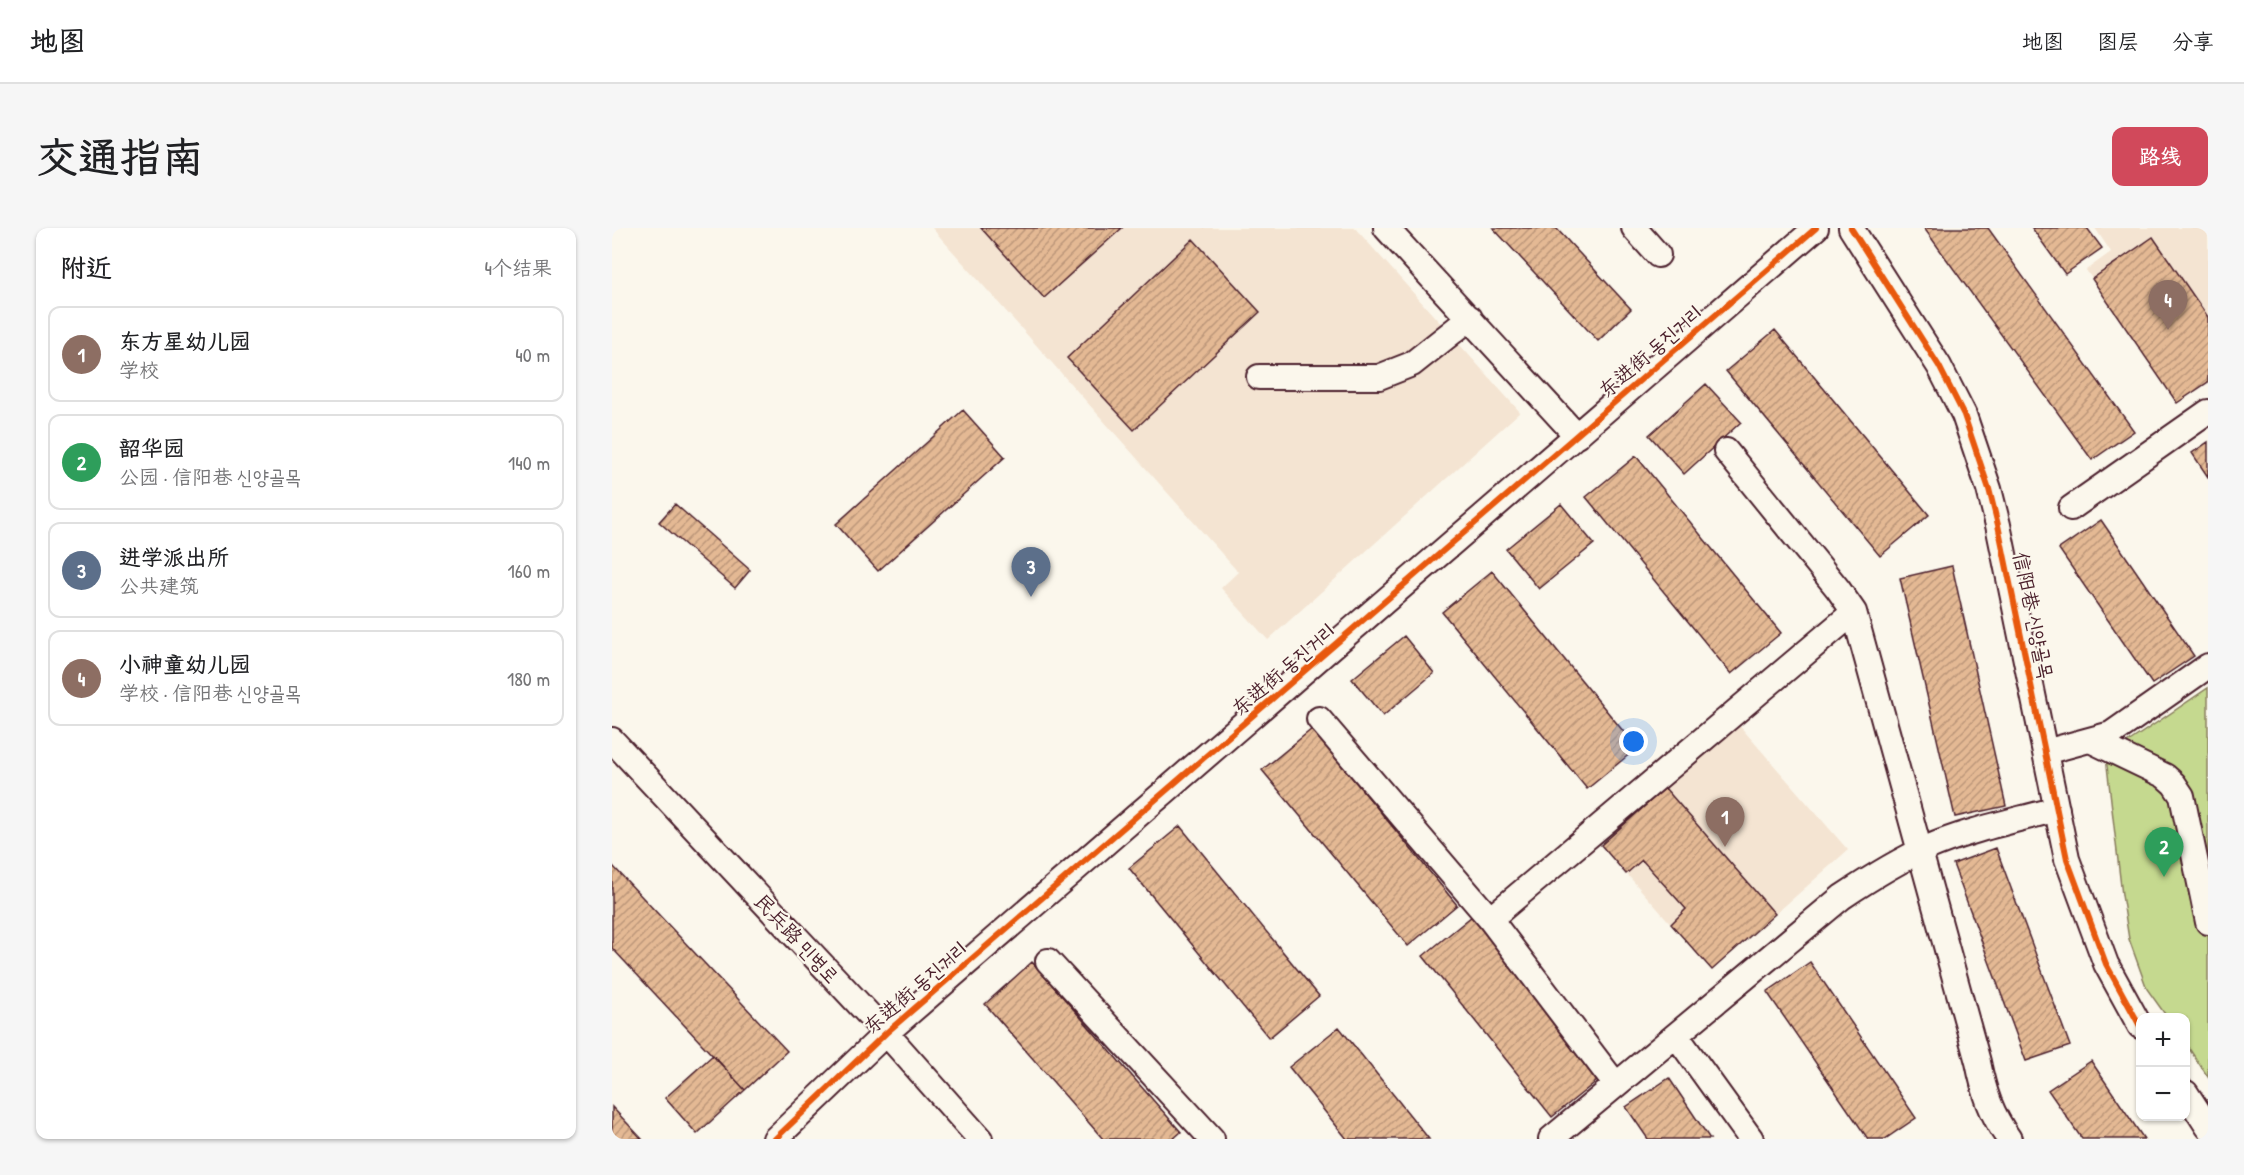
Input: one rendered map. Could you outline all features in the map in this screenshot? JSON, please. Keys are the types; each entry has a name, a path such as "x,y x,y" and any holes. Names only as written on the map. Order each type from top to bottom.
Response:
{"street":[{"path":"1386,228 1578,436"},
{"path":"1634,228 1658,255"},
{"name":"东进街 동진거리","path":"775,1139 886,1033 1816,228"},
{"name":"信阳巷 신양골목","path":"1851,228 1939,366 1964,415 1989,489 1998,525 2067,859 2106,964 2136,1019"},
{"path":"1259,377 1379,377 1412,364 1470,318"},
{"path":"2071,508 2208,412"},
{"path":"1726,451 1854,612 1978,1062 1984,1091 1997,1122 2009,1139"},
{"path":"1490,919 1854,612"},
{"path":"2045,752 2111,734 2208,666"},
{"path":"1319,719 1490,919 1616,1085"},
{"name":"民兵路 민병로","path":"612,740 886,1033 980,1139"},
{"path":"2090,740 2165,776 2174,784 2181,796 2208,922"},
{"path":"1551,1139 1842,897 1883,870 1920,851 1977,831 2057,809"},
{"path":"1048,961 1212,1139"},
{"path":"1677,1035 1751,1139"},
{"path":"2190,1100 2208,1127"}],"shaded area":[{"path":"932,228 1355,228 1520,412 1268,640 1221,588 1238,572"},
{"path":"2095,228 2205,228 2208,231 2208,382 2177,403 2086,270 2111,252"},
{"path":"1738,724 1848,850 1712,970 1601,845"}],"green space":[{"path":"2208,688 2208,1077 2190,1050 2190,1013 2164,1013 2147,989 2129,939 2106,757"}],"building":[{"path":"981,228 1122,228 1044,298"},
{"path":"1493,228 1556,228 1631,309 1598,341"},
{"path":"1924,228 1988,228 2134,431 2092,460"},
{"path":"2032,228 2087,228 2102,248 2065,274"},
{"path":"2153,237 2208,317 2208,382 2177,403 2092,279"},
{"path":"1193,239 1260,312 1134,430 1067,358"},
{"path":"1775,330 1929,515 1880,556 1726,371"},
{"path":"1706,384 1741,422 1684,474 1649,435"},
{"path":"963,410 1005,457 878,571 836,524"},
{"path":"2208,442 2208,477 2192,453"},
{"path":"1636,456 1781,633 1731,674 1586,497"},
{"path":"675,504 750,570 735,588 659,522"},
{"path":"1561,504 1594,544 1539,589 1506,549"},
{"path":"2101,520 2194,656 2152,684 2059,549"},
{"path":"1952,566 2006,806 1955,817 1900,578"},
{"path":"1492,571 1637,748 1587,789 1442,612"},
{"path":"1404,636 1434,673 1383,716 1352,679"},
{"path":"1312,729 1457,905 1408,946 1262,770"},
{"path":"1665,788 1775,914 1712,970 1671,924 1686,909 1642,860 1626,874 1601,845"},
{"path":"1180,826 1319,996 1269,1038 1129,868"},
{"path":"1996,848 2070,1046 2026,1061 1953,864"},
{"path":"612,865 787,1051 745,1090 612,948"},
{"path":"1472,916 1602,1077 1552,1117 1423,956"},
{"path":"1032,962 1181,1132 1173,1139 1103,1139 985,1004"},
{"path":"1810,962 1916,1118 1885,1139 1868,1139 1767,992"},
{"path":"1339,1027 1429,1139 1347,1139 1289,1067"},
{"path":"713,1055 745,1090 697,1134 665,1098"},
{"path":"2091,1061 2144,1139 2082,1139 2048,1090"},
{"path":"1669,1078 1710,1139 1648,1139 1626,1107"},
{"path":"612,1107 642,1139 612,1139"}],"cycle path":[{"path":"775,1139 886,1033 1816,228"},
{"path":"1851,228 1939,366 1964,415 1989,489 1998,525 2067,859 2106,964 2136,1019"}],"place":[{"name":"小神童幼儿园","path":"2168,330"},
{"name":"进学派出所","path":"1031,597"},
{"name":"东方星幼儿园","path":"1725,847"},
{"name":"韶华园","path":"2164,877"}]}
